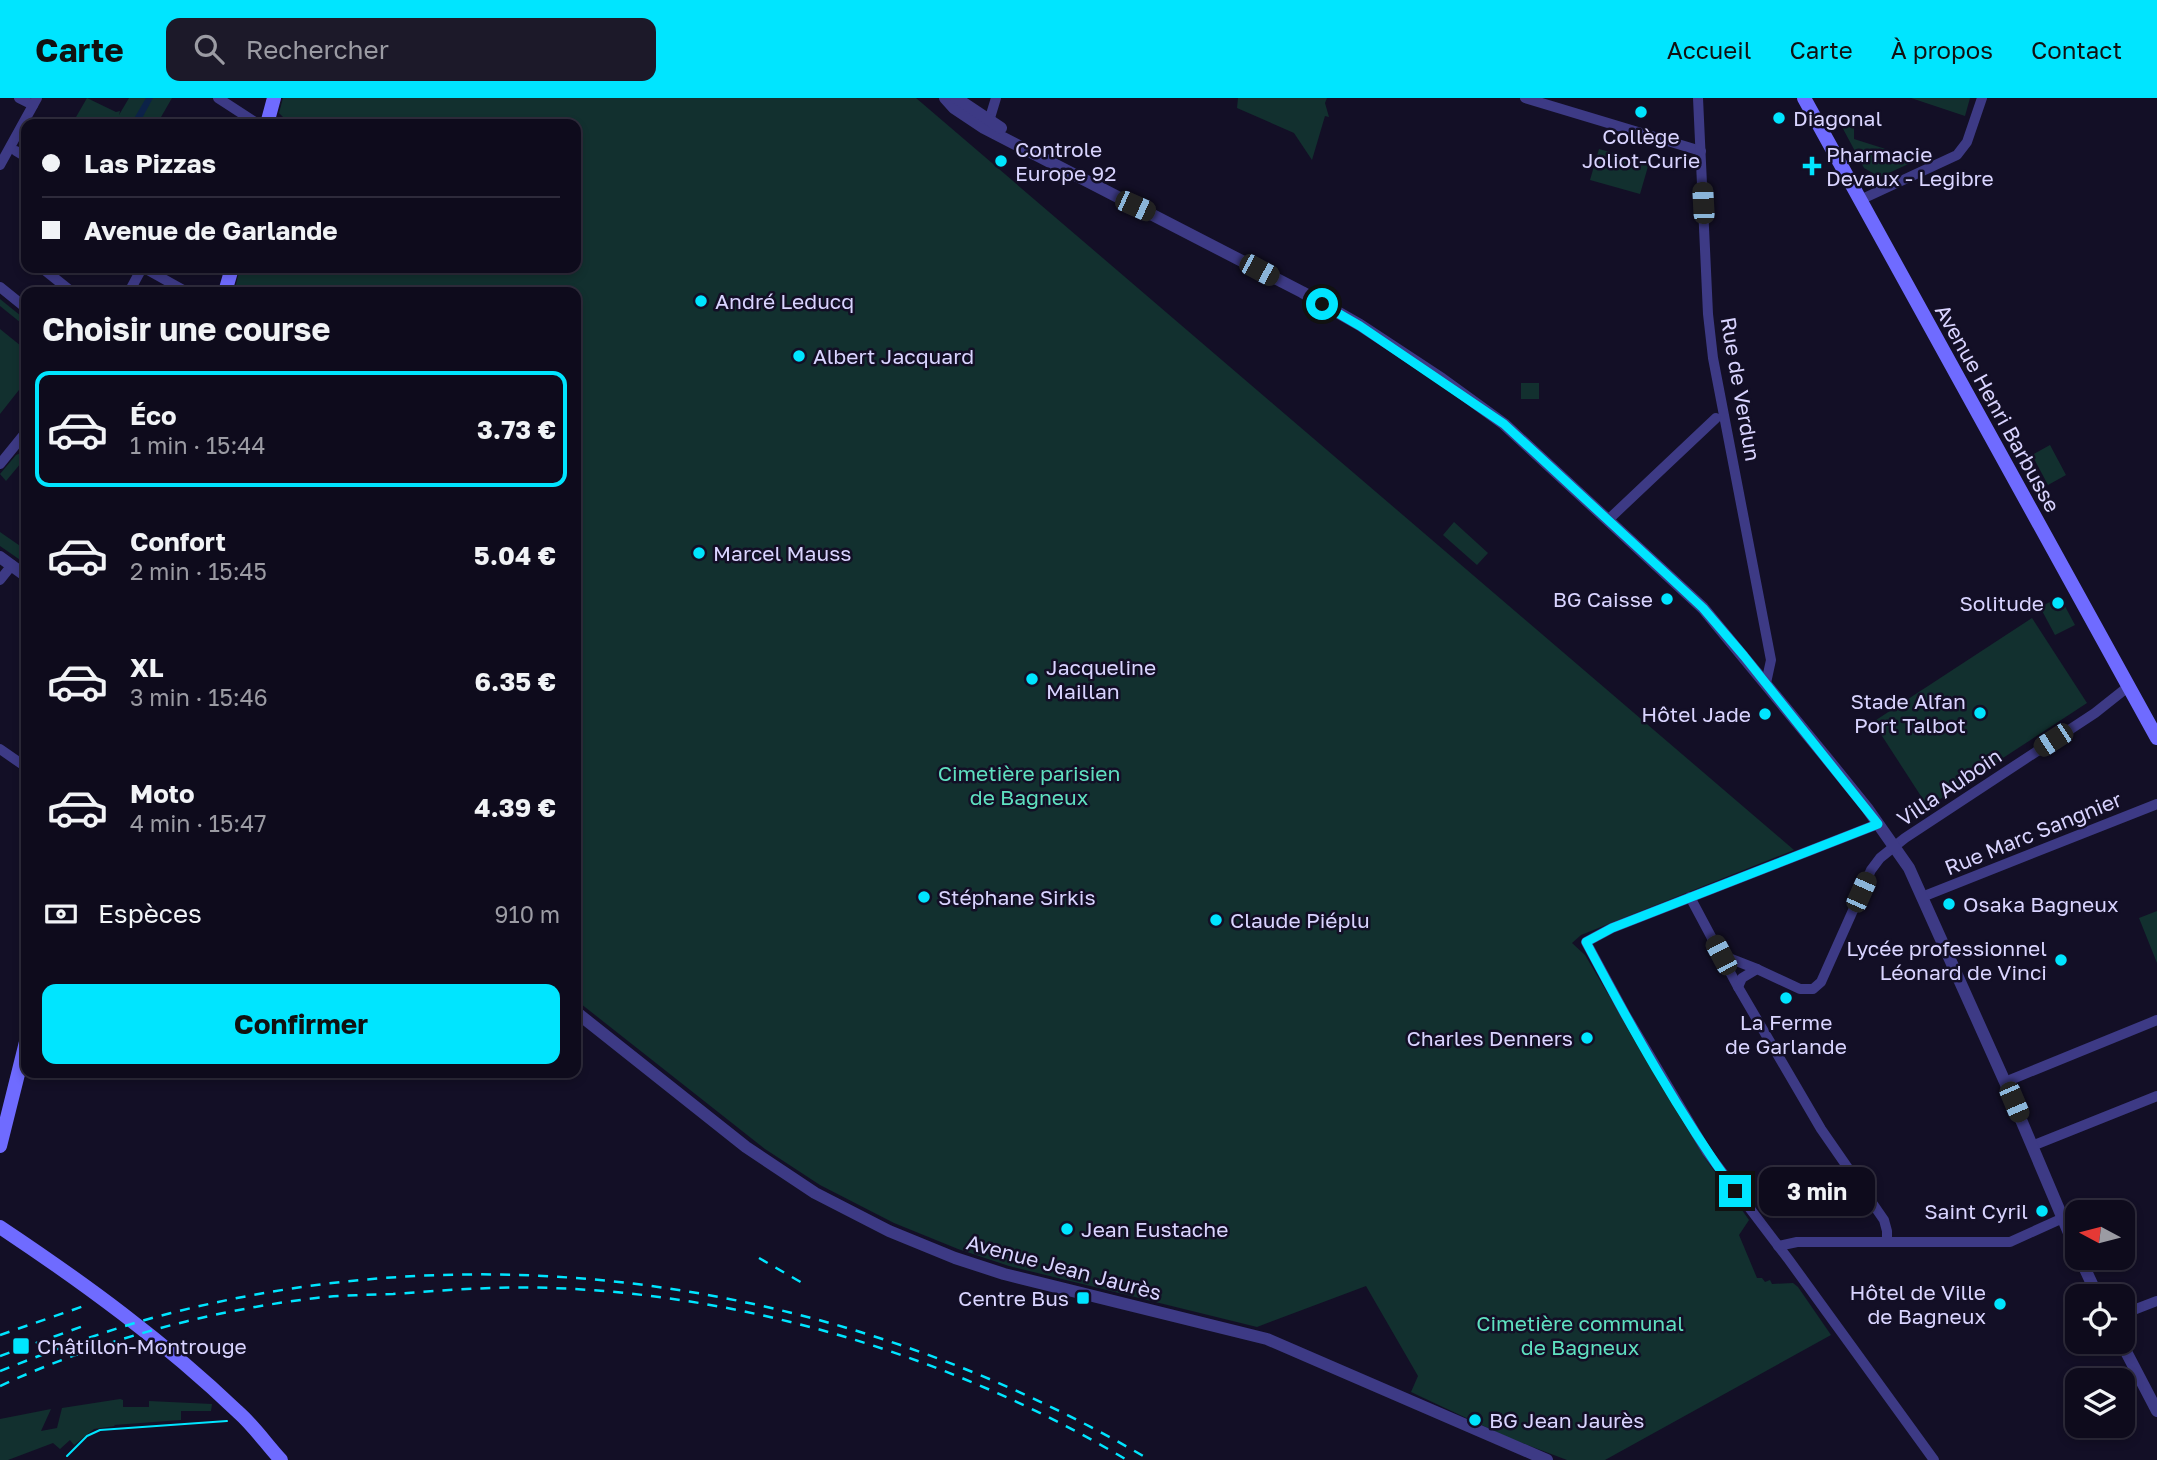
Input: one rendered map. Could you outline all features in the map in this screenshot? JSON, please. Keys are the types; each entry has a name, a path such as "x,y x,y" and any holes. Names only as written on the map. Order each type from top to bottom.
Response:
{"main road":[{"path":"268,119 274,98"},
{"name":"Avenue Henri Barbusse","path":"1804,98 2015,485 2157,738"},
{"path":"0,1146 21,1062"},
{"path":"0,1227 159,1340 241,1414 281,1460"}],"street":[{"path":"19,98 35,102 25,119"},
{"path":"218,98 250,119"},
{"path":"945,98 961,113 984,128 1153,214"},
{"path":"956,98 989,121 1153,214 1310,297 1442,379 1504,424 1703,608 1766,682 1878,824 1909,868 2065,1223"},
{"path":"989,121 996,98"},
{"path":"1525,98 1701,151"},
{"name":"Rue de Verdun","path":"1698,98 1708,314 1713,358 1771,660 1766,682"},
{"path":"1860,200 1957,155 1967,142 1982,98"},
{"path":"0,164 21,127"},
{"path":"16,151 21,154"},
{"path":"48,273 66,287"},
{"path":"152,273 178,287"},
{"path":"0,287 21,304"},
{"path":"1608,520 1716,418"},
{"path":"0,464 21,441"},
{"path":"0,557 21,572"},
{"path":"0,580 12,565"},
{"name":"Villa Auboin","path":"1721,955 1800,989 1813,989 1821,982 1871,870 1880,858 1905,838 2095,713 2129,686"},
{"path":"0,749 21,764"},
{"name":"Rue Marc Sangnier","path":"1922,897 2157,804"},
{"path":"1878,824 1612,928 1586,942 1625,1014 1707,1152 1934,1460"},
{"path":"1690,897 1738,987 1821,1129 1884,1220 1888,1231 1887,1242"},
{"path":"1738,987 1742,978 1757,969"},
{"name":"Avenue Jean Jaurès","path":"581,1016 746,1147 815,1193 889,1231 955,1258 1004,1274 1267,1339 1547,1460"},
{"path":"2005,1082 2157,1020"},
{"path":"2032,1146 2157,1096"},
{"path":"1778,1246 1797,1242 2010,1242 2063,1218"},
{"path":"2135,1309 2157,1301"},
{"path":"2128,1354 2153,1396 2157,1411"}],"green space":[{"path":"87,98 116,112 120,111 119,115 129,98 172,98 160,119 75,119"},
{"name":"Cimetière parisien de Bagneux","path":"283,98 916,98 1794,850 1581,935 1572,943 1585,955 1705,1158 1749,1220 1739,1235 1757,1278 1762,1278 1765,1282 1770,1280 1772,1284 1793,1283 1831,1335 1605,1460 1567,1460 1509,1438 1411,1392 1418,1376 1366,1286 1257,1327 1009,1266 958,1249 894,1223 820,1185 765,1149 581,1004 581,287 235,287 239,273 581,273 581,119 285,119 279,113"},
{"path":"1238,98 1327,98 1325,103 1329,117 1325,116 1312,160 1294,133 1237,108"},
{"path":"1911,98 1970,98 1965,116"},
{"path":"1841,125 1854,128 1854,139 1914,158 1915,161 1880,177 1864,168"},
{"path":"1599,149 1649,163 1640,194 1590,180"},
{"path":"0,299 21,316 21,323 0,306"},
{"path":"0,329 21,346 21,387 0,414"},
{"path":"1521,383 1539,383 1539,399 1521,399"},
{"path":"2050,445 2066,475 2048,485 2032,455"},
{"path":"21,453 21,463 6,481 0,474"},
{"path":"1454,522 1488,553 1477,565 1443,535"},
{"path":"0,532 21,547 21,561 0,546"},
{"path":"2060,597 2075,625 2055,635 2040,607"},
{"name":"Stade Alfan Port Talbot","path":"2032,618 2087,703 1928,807 1873,722"},
{"path":"2157,911 2157,963 2139,918"},
{"path":"123,1400 123,1407 149,1407 149,1401 212,1404 211,1411 181,1411 181,1420 94,1429 74,1445 70,1440 60,1449 53,1443 8,1460 0,1460 0,1419 51,1409 41,1431 57,1428 62,1408"}],"water":[{"path":"146,98 153,98 142,119 134,119"}],"tram line":[{"path":"67,1456 87,1436 100,1430 227,1421"}],"railway":[{"path":"759,1258 804,1284"},
{"path":"0,1371 84,1339 149,1319 297,1288 423,1276 549,1276 675,1289 798,1315 919,1352 1037,1400 1150,1460"},
{"path":"0,1386 115,1341 194,1319 235,1311 335,1296 492,1288 552,1288 627,1293 702,1303 850,1338 993,1391 1127,1460"},
{"path":"0,1335 84,1306"},
{"path":"0,1356 89,1324"}],"place":[{"name":"Collège Joliot-Curie","path":"1641,112"},
{"name":"Diagonal","path":"1779,118"},
{"name":"Controle Europe 92","path":"1001,161"},
{"name":"Pharmacie Devaux - Legibre","path":"1812,166"},
{"name":"André Leducq","path":"701,301"},
{"name":"Albert Jacquard","path":"799,356"},
{"name":"Marcel Mauss","path":"699,553"},
{"name":"BG Caisse","path":"1667,599"},
{"name":"Solitude","path":"2058,603"},
{"name":"Jacqueline Maillan","path":"1032,679"},
{"name":"Stade Alfan Port Talbot","path":"1980,713"},
{"name":"Hôtel Jade","path":"1765,714"},
{"name":"Stéphane Sirkis","path":"924,897"},
{"name":"Osaka Bagneux","path":"1949,904"},
{"name":"Claude Piéplu","path":"1216,920"},
{"name":"Lycée professionnel Léonard de Vinci","path":"2061,960"},
{"name":"La Ferme de Garlande","path":"1786,998"},
{"name":"Charles Denners","path":"1587,1038"},
{"name":"Saint Cyril","path":"2042,1211"},
{"name":"Jean Eustache","path":"1067,1229"},
{"name":"Centre Bus","path":"1083,1298"},
{"name":"Hôtel de Ville de Bagneux","path":"2000,1304"},
{"name":"Châtillon-Montrouge","path":"21,1346"},
{"name":"BG Jean Jaurès","path":"1475,1420"}],"route":[{"path":"1322,304 1442,379 1504,424 1703,608 1766,682 1878,824 1612,928 1586,942 1694,1131 1735,1191"}],"park label":[{"name":"Cimetière communal de Bagneux","path":"1580,1335"}]}
